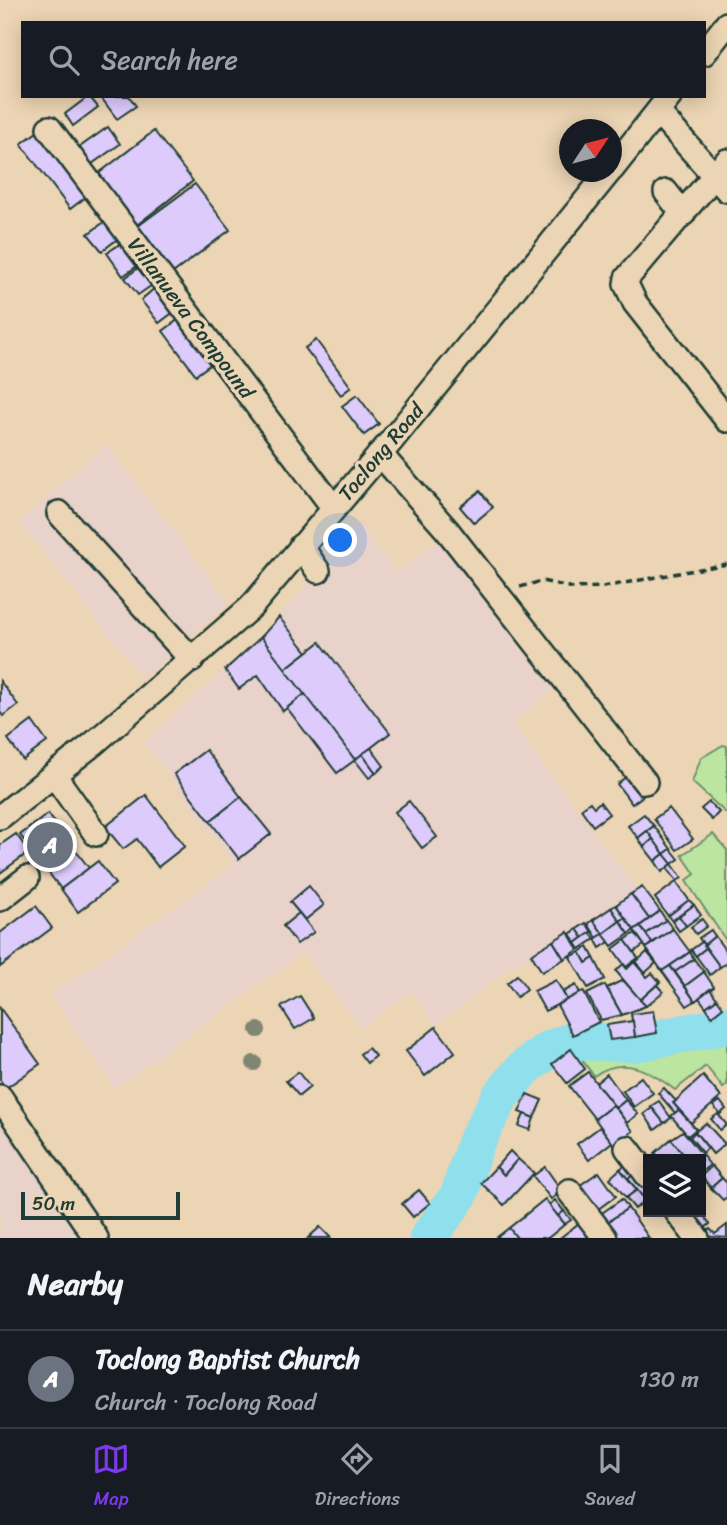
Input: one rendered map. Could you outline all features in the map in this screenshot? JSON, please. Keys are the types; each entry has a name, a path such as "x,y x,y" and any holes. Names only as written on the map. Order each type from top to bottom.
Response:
{"street":[{"path":"706,50 727,24"},
{"path":"664,104 723,175 683,214 626,284 635,303 727,420"},
{"name":"Toclong Road","path":"622,155 664,104"},
{"name":"Villanueva Compound","path":"49,128 333,508"},
{"name":"Toclong Road","path":"0,817 192,660 251,607 380,454 600,182"},
{"path":"666,192 683,214"},
{"path":"380,454 488,582 645,782"},
{"path":"59,513 192,660"},
{"path":"301,546 318,572"},
{"path":"54,775 96,834"},
{"path":"0,899 27,878"},
{"path":"0,1097 96,1238"},
{"path":"627,1149 643,1170"},
{"path":"569,1191 604,1238"},
{"path":"681,1217 697,1238"}],"path":[{"path":"488,582 510,589 542,581 573,588 603,587 727,564"}],"shaded area":[{"path":"106,444 230,602 143,678 19,522"},
{"path":"360,523 396,572 447,535 561,684 512,723 638,890 512,966 436,1026 411,992 361,1028 303,953 115,1088 50,995 234,865 144,742 261,637"},
{"path":"0,1105 90,1238 0,1238"}],"green space":[{"path":"723,745 727,746 727,814 692,782 701,758"},
{"path":"713,834 727,850 727,942 686,881 695,874 682,855"},
{"path":"727,1011 727,1085 723,1088 706,1066 675,1090 646,1071 626,1066 615,1066 594,1076 571,1045 570,1037 609,1040 672,1034 711,1021"}],"building":[{"path":"86,98 91,98 98,107 73,126 65,114"},
{"path":"101,98 130,98 136,106 117,119"},
{"path":"108,127 120,144 89,166 77,149"},
{"path":"41,129 90,194 70,209 21,144"},
{"path":"154,131 193,181 133,228 94,177"},
{"path":"195,184 230,230 169,276 134,229"},
{"path":"107,220 120,237 102,251 88,234"},
{"path":"124,241 140,264 123,276 107,253"},
{"path":"142,265 155,283 138,295 125,278"},
{"path":"156,287 175,311 159,323 141,300"},
{"path":"179,319 212,363 196,375 163,331"},
{"path":"316,340 351,387 341,395 305,348"},
{"path":"357,395 379,424 364,435 342,406"},
{"path":"480,491 493,507 474,523 460,507"},
{"path":"279,617 307,652 285,669 261,637"},
{"path":"261,637 305,694 283,711 258,675 239,689 225,670"},
{"path":"320,642 390,733 355,760 285,669"},
{"path":"0,681 18,705 3,716 0,712"},
{"path":"305,694 355,760 337,773 287,708"},
{"path":"32,721 47,742 23,760 8,739"},
{"path":"371,748 384,766 376,773 362,754"},
{"path":"206,750 241,797 210,821 174,774"},
{"path":"362,754 376,773 369,778 355,760"},
{"path":"632,772 648,792 632,804 617,784"},
{"path":"146,795 185,846 158,867 137,839 123,849 105,827"},
{"path":"241,797 271,834 239,859 210,821"},
{"path":"409,801 437,837 422,848 395,812"},
{"path":"590,802 594,807 600,802 609,814 593,826 581,809"},
{"path":"709,802 719,812 712,820 701,809"},
{"path":"669,808 693,839 677,850 654,819"},
{"path":"48,814 89,868 61,889 20,835"},
{"path":"644,814 654,826 638,838 628,826"},
{"path":"654,826 671,849 664,854 647,831"},
{"path":"647,831 653,839 644,847 638,838"},
{"path":"16,834 29,852 0,873 0,845"},
{"path":"653,839 664,854 655,861 644,847"},
{"path":"671,849 679,859 672,864 664,854"},
{"path":"664,854 672,864 662,872 655,861"},
{"path":"98,861 115,884 78,912 61,889"},
{"path":"672,864 682,878 677,881 667,868"},
{"path":"676,882 689,900 668,916 655,898"},
{"path":"309,886 324,905 305,920 290,902"},
{"path":"642,887 660,911 649,919 631,894"},
{"path":"631,894 649,919 634,930 616,905"},
{"path":"689,900 694,905 672,921 668,916"},
{"path":"616,905 625,918 620,921 611,908"},
{"path":"694,905 701,915 686,926 679,916"},
{"path":"36,906 52,928 0,967 0,933"},
{"path":"611,908 620,921 603,934 593,920"},
{"path":"660,911 666,920 646,934 640,926"},
{"path":"299,913 314,932 297,944 283,926"},
{"path":"679,916 686,926 679,931 672,921"},
{"path":"625,918 634,930 629,934 620,921"},
{"path":"702,919 707,926 696,934 691,927"},
{"path":"593,920 603,934 597,938 588,924"},
{"path":"666,920 673,929 652,943 646,934"},
{"path":"620,921 629,934 612,946 603,934"},
{"path":"586,923 592,932 583,938 577,929"},
{"path":"640,926 652,943 646,948 634,930"},
{"path":"577,929 583,938 576,943 570,934"},
{"path":"673,929 690,952 662,971 646,948"},
{"path":"711,930 715,936 704,945 699,938"},
{"path":"568,932 578,950 564,959 553,941"},
{"path":"590,933 595,939 580,949 576,943"},
{"path":"635,933 644,945 634,952 625,940"},
{"path":"603,934 609,942 600,948 595,939"},
{"path":"715,936 727,953 727,963 720,967 704,945"},
{"path":"625,940 638,958 626,967 613,949"},
{"path":"553,941 564,959 542,972 531,954"},
{"path":"702,942 706,948 696,956 691,950"},
{"path":"588,947 594,958 586,963 580,952"},
{"path":"706,948 720,967 710,975 696,956"},
{"path":"580,952 586,963 594,958 605,979 588,988 570,957"},
{"path":"647,952 656,963 645,973 636,962"},
{"path":"690,952 694,959 675,972 670,966"},
{"path":"694,959 704,972 685,986 675,972"},
{"path":"634,962 647,977 652,973 660,982 640,1000 616,971 623,964 627,969"},
{"path":"670,966 695,1001 687,1006 662,971"},
{"path":"704,972 714,987 695,1001 685,986"},
{"path":"517,975 527,989 517,997 507,983"},
{"path":"556,980 567,1000 545,1011 534,991"},
{"path":"623,980 646,1006 622,1015 607,988"},
{"path":"576,985 580,993 567,1000 563,992"},
{"path":"605,985 622,1015 601,1020 587,994"},
{"path":"657,985 663,992 646,1006 640,1000"},
{"path":"710,989 717,999 706,1007 699,998"},
{"path":"583,991 599,1022 573,1035 557,1005"},
{"path":"300,996 314,1018 295,1029 281,1007"},
{"path":"717,999 723,1007 712,1016 706,1007"},
{"path":"0,1008 40,1064 6,1088 0,1080"},
{"path":"653,1011 657,1033 635,1037 631,1014"},
{"path":"633,1021 635,1037 610,1040 607,1025"},
{"path":"436,1027 455,1052 425,1076 406,1051"},
{"path":"368,1048 375,1056 367,1063 360,1054"},
{"path":"571,1049 585,1069 567,1083 552,1064"},
{"path":"298,1072 310,1087 299,1096 286,1081"},
{"path":"588,1072 613,1105 595,1119 569,1086"},
{"path":"607,1074 626,1100 616,1108 596,1083"},
{"path":"703,1076 721,1097 691,1123 673,1103"},
{"path":"641,1077 653,1093 634,1107 623,1091"},
{"path":"664,1088 676,1101 673,1103 679,1110 675,1113 658,1093"},
{"path":"527,1094 542,1100 534,1118 519,1112"},
{"path":"626,1100 638,1114 627,1123 616,1108"},
{"path":"659,1101 671,1118 664,1123 651,1106"},
{"path":"720,1101 726,1109 720,1114 713,1106"},
{"path":"613,1105 633,1131 614,1145 595,1119"},
{"path":"652,1108 664,1123 655,1130 644,1114"},
{"path":"679,1110 696,1129 688,1136 671,1116"},
{"path":"524,1114 534,1118 530,1130 519,1126"},
{"path":"718,1114 727,1125 720,1130 711,1119"},
{"path":"706,1123 725,1144 713,1154 695,1132"},
{"path":"600,1127 612,1142 589,1160 577,1144"},
{"path":"683,1131 701,1154 683,1154 671,1139"},
{"path":"695,1132 708,1148 703,1153 690,1137"},
{"path":"671,1139 683,1154 656,1154"},
{"path":"510,1151 518,1159 504,1175 496,1167"},
{"path":"518,1159 534,1173 504,1205 481,1183 496,1167 504,1175"},
{"path":"633,1159 641,1168 628,1179 620,1169"},
{"path":"712,1166 722,1178 711,1188 706,1182 706,1171"},
{"path":"545,1167 562,1191 551,1199 533,1176"},
{"path":"641,1168 643,1198 628,1179"},
{"path":"620,1169 637,1190 626,1198 610,1178"},
{"path":"599,1172 616,1196 594,1212 576,1188"},
{"path":"722,1178 727,1183 727,1197 723,1200 711,1188"},
{"path":"419,1190 430,1203 413,1217 402,1204"},
{"path":"637,1190 643,1202 635,1209 626,1198"},
{"path":"545,1199 565,1224 548,1238 517,1238 509,1228"},
{"path":"622,1199 628,1208 605,1224 599,1215"},
{"path":"555,1200 564,1211 558,1216 549,1205"},
{"path":"628,1208 649,1238 615,1238 605,1224"},
{"path":"564,1211 571,1220 565,1224 558,1216"},
{"path":"684,1217 705,1217 710,1224 697,1234"},
{"path":"579,1223 591,1238 560,1238"},
{"path":"727,1225 727,1238 700,1236 710,1229 715,1234"},
{"path":"320,1227 331,1238 308,1238"},
{"path":"509,1228 517,1238 496,1238"}],"waterway":[{"path":"428,1238 459,1195 475,1144 500,1097 523,1069 548,1050 571,1041 635,1043 727,1025"}],"place":[{"name":"Toclong Baptist Church","path":"50,845"}]}
